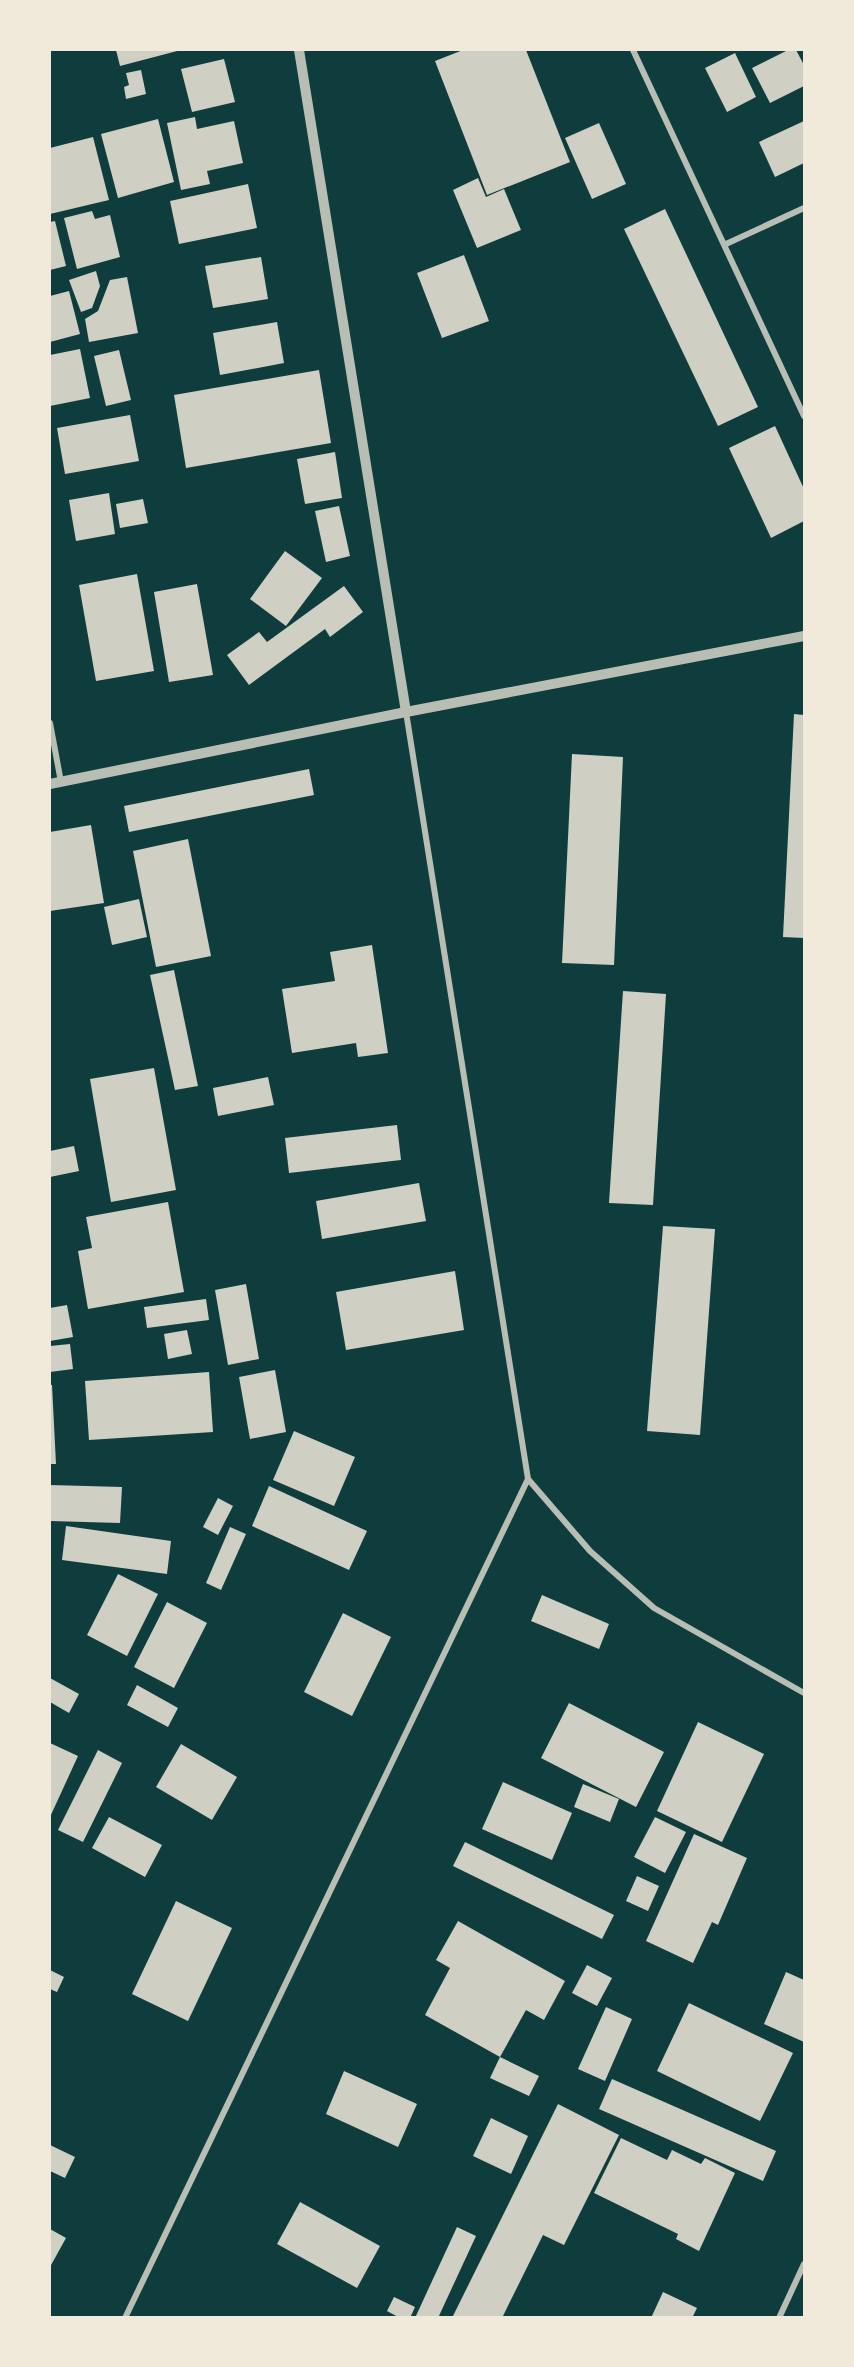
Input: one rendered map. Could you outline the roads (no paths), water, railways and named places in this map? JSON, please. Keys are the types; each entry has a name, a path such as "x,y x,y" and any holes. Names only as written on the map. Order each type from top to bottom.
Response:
{"street":[{"path":"299,50 528,1479 590,1551 654,1608 804,1693"},
{"path":"633,50 726,244 804,416"},
{"path":"726,244 804,208"},
{"path":"50,723 55,783 406,712 804,636"},
{"path":"125,2318 528,1479"},
{"path":"779,2318 804,2264"}]}
